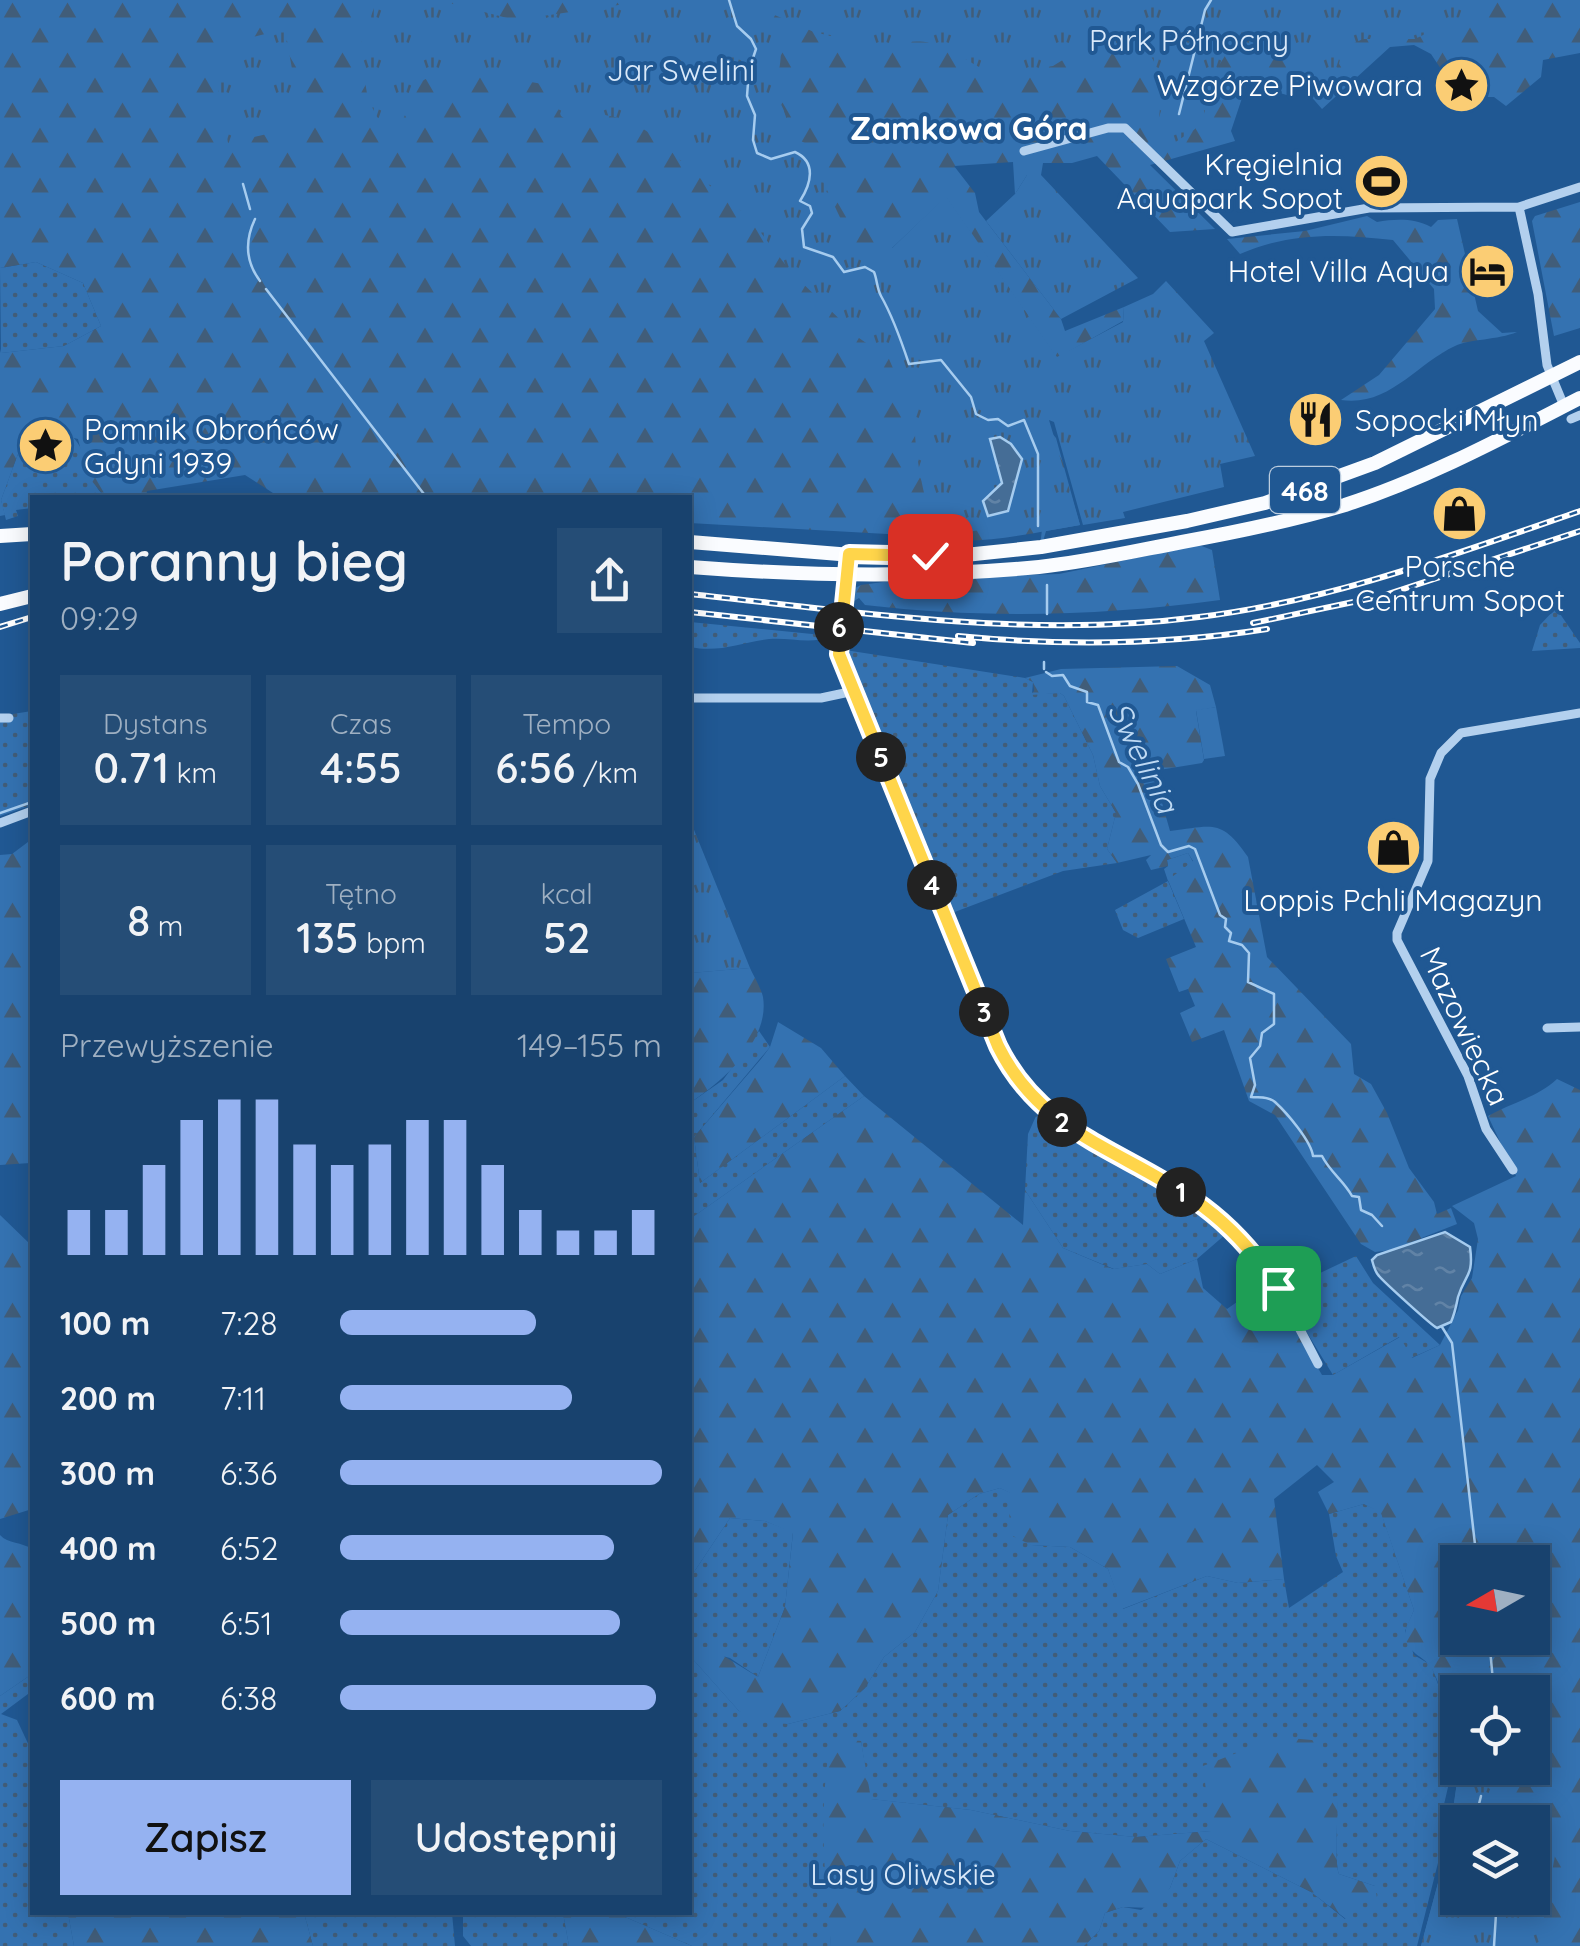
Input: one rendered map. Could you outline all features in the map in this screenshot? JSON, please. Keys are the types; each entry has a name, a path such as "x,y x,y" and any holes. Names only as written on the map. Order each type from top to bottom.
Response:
{"main road":[{"name":"468","path":"692,542 849,554 948,556 1041,547 1204,518 1296,493 1375,464 1580,362"},
{"name":"468","path":"692,567 788,574 985,571 1043,566 1269,525 1346,504 1572,413 1580,398"},
{"path":"0,536 30,534"},
{"path":"0,604 30,596"}],"street":[{"path":"1024,151 1108,128 1125,128 1232,232 1369,208 1519,207 1580,187"},
{"path":"1519,207 1550,376 1572,413"},
{"path":"849,554 838,648 997,1043 1017,1079 1056,1118 1195,1200 1243,1241 1278,1288 1318,1364"},
{"path":"692,698 821,698 854,691"},
{"name":"Mazowiecka","path":"1513,1170 1486,1129 1468,1076 1397,940 1428,861 1430,779 1440,753 1461,733 1580,713"},
{"path":"0,823 30,813"},
{"path":"1548,1028 1580,1027"}],"green space":[{"path":"0,0 1580,0 1580,53 1543,60 1541,77 1506,106 1487,97 1481,86 1443,72 1431,54 1414,45 1390,47 1322,109 1302,86 1290,96 1247,83 1231,131 1235,141 1150,165 1215,229 1170,232 1097,156 1072,163 1043,163 1041,175 1027,175 1015,194 1013,162 954,166 975,193 979,212 1061,319 1065,331 1124,307 1123,321 1057,358 946,197 892,248 1056,438 1080,525 1002,538 942,539 692,523 692,495 287,495 273,493 245,475 147,491 146,495 103,495 81,468 78,439 62,435 62,429 53,440 22,443 1,500 5,515 0,516 0,349 1,353 64,346 101,326 83,283 36,262 0,268"},
{"name":"Jar Swelini","path":"377,0 438,0 515,20 653,0 727,0 739,26 741,14 755,18 770,13 781,51 774,89 797,139 820,151 818,171 855,249 885,255 946,196 1057,357 1123,322 1124,307 1153,294 1166,281 1214,333 1204,341 1255,456 1220,464 1224,487 1123,512 1125,518 1083,525 1054,422 1049,420 1080,525 1046,531 1039,555 1043,521 939,536 924,492 915,420 916,408 940,399 926,401 905,396 889,359 859,338 791,272 748,216 690,170 659,139 629,120 605,115 576,127 561,116 549,85 447,68 420,82 400,126 382,127 368,99 359,48"},
{"name":"Park Północny","path":"755,0 1494,0 1415,39 1363,39 1350,45 1341,54 1338,69 1317,88 1302,84 1280,51 1255,44 1230,48 1209,81 1204,116 1195,129 1168,147 1156,137 1159,77 1143,47 1122,47 1108,41 1090,43 1053,66 993,75 965,59 955,46 942,48 932,43 908,42 856,46 770,13"},
{"path":"285,29 302,126 228,143 213,60 229,43"},
{"path":"1027,175 1041,175 1138,278 1061,319 986,221 1015,194"},
{"path":"1580,202 1580,328 1554,336 1532,221 1535,216"},
{"path":"1367,216 1377,222 1404,220 1431,227 1438,220 1457,219 1478,311 1502,333 1517,332 1461,344 1374,397 1341,400 1379,375 1435,309 1434,289 1393,240 1315,236 1240,254 1227,239 1305,231"},
{"path":"36,262 83,283 101,326 64,346 1,353 0,268"},
{"path":"62,429 71,435 103,495 30,495 30,508 16,510 18,516 6,520 1,500 22,443 53,440"},
{"path":"1199,545 1212,550 1220,600 1043,614 910,609 865,605 859,598 846,606 853,589 861,585 913,578 1059,574"},
{"path":"1556,608 1580,648 1532,651 1540,625"},
{"path":"692,622 832,636 769,639 692,647"},
{"path":"845,650 1025,678 1033,682 1032,694 1064,696 1093,755 1100,786 1116,813 1107,849 1117,863 1063,871 952,913"},
{"path":"1177,666 1210,685 1216,707 1196,711 1202,763 1153,771 1170,831 1215,828 1239,844 1248,857 1267,957 1351,1044 1354,1074 1371,1084 1409,1168 1434,1202 1437,1214 1451,1208 1457,1224 1391,1250 1375,1252 1361,1244 1275,1115 1249,1101 1224,1030 1192,1042 1180,1013 1195,1006 1188,989 1179,992 1166,959 1196,947 1168,880 1193,861 1188,853 1167,860 1168,866 1151,870 1146,860 1151,855 1117,863 1107,849 1116,813 1100,786 1093,755 1064,696 1030,695 1033,682 1025,678 1061,669"},
{"path":"1216,707 1225,756 1204,759 1196,710"},
{"path":"30,711 30,806 0,816 0,716"},
{"path":"692,825 750,968 692,973"},
{"path":"30,840 30,1163 0,1165 0,855 12,854"},
{"path":"1188,853 1193,862 1168,881 1164,869 1167,860"},
{"path":"1168,881 1184,919 1138,938 1123,930 1115,910"},
{"path":"750,968 763,997 763,1014 741,1059 692,1101 692,973"},
{"path":"778,1022 821,1048 845,1076 700,1183 694,1137 770,1047"},
{"path":"759,1031 770,1047 694,1137 700,1183 845,1076 864,1096 692,1218 692,1102 723,1080"},
{"path":"1557,1079 1580,1090 1580,1946 1421,1946 1440,1876 1440,1915 1550,1915 1550,1805 1454,1805 1457,1785 1550,1785 1550,1675 1440,1675 1440,1690 1429,1665 1406,1640 1406,1628 1414,1610 1381,1513 1364,1504 1329,1514 1318,1492 1334,1482 1317,1465 1274,1499 1284,1579 1238,1583 1207,1576 1122,1609 1108,1569 1070,1547 1031,1545 1009,1534 1010,1493 1000,1488 979,1494 948,1515 938,1591 915,1632 884,1657 865,1688 840,1711 788,1724 756,1721 739,1711 692,1658 692,1648 709,1647 758,1677 785,1607 793,1533 765,1521 730,1518 692,1575 692,1218 864,1096 1023,1225 1025,1190 1063,1248 1113,1269 1147,1264 1160,1274 1197,1259 1203,1288 1227,1309 1267,1281 1322,1375 1333,1375 1400,1337 1412,1358 1440,1345 1472,1278 1478,1239 1474,1223 1452,1206 1516,1176 1488,1116"},
{"path":"1036,1116 1045,1116 1226,1234 1197,1259 1160,1274 1147,1264 1114,1269 1063,1248 1025,1190 1028,1134"},
{"path":"0,1215 30,1244 30,1510 0,1519"},
{"path":"1356,1256 1373,1283 1440,1345 1411,1358 1399,1337 1333,1375 1290,1305 1290,1291"},
{"path":"1000,1488 1011,1493 1031,1545 1070,1547 1108,1569 1123,1609 1207,1576 1238,1583 1284,1579 1289,1608 1343,1572 1336,1556 1329,1514 1364,1504 1381,1512 1414,1610 1405,1631 1414,1655 1431,1665 1440,1690 1440,1785 1448,1785 1444,1805 1440,1805 1440,1855 1417,1946 1084,1946 1099,1931 1105,1913 1123,1907 1141,1910 1170,1888 1180,1861 1206,1839 1311,1892 1345,1919 1375,1886 1339,1874 1337,1796 1212,1831 1136,1837 1070,1831 971,1810 870,1799 861,1741 826,1854 831,1946 692,1946 621,1915 692,1915 692,1658 739,1711 788,1724 840,1711 865,1688 884,1657 915,1632 938,1591 948,1515 979,1494"},
{"path":"730,1518 765,1521 793,1532 785,1607 758,1677 730,1658 692,1648 692,1575"},
{"path":"0,1535 30,1548 30,1675 0,1696"},
{"path":"30,1675 30,1692 1,1714 17,1720 30,1748 30,1915 68,1915 74,1946 0,1946 0,1696"},
{"name":"Lasy Oliwskie","path":"1278,1737 1323,1741 1322,1798 1338,1796 1339,1874 1375,1886 1377,1898 1363,1903 1346,1919 1311,1892 1206,1839 1180,1861 1170,1888 1152,1908 1123,1907 1105,1913 1099,1931 1084,1946 831,1946 824,1815 832,1738 861,1741 871,1799 971,1810 1070,1831 1136,1837 1211,1831 1203,1766"},
{"path":"1457,1785 1485,1785 1509,1805 1454,1805"},
{"path":"1550,1826 1560,1829 1550,1882"},
{"path":"1440,1876 1440,1915 1544,1915 1538,1946 1421,1946"},
{"path":"68,1915 305,1915 313,1946 74,1946"},
{"path":"305,1915 452,1915 455,1946 313,1946"},
{"path":"463,1915 563,1915 569,1946 471,1946 463,1936"},
{"path":"563,1915 621,1915 692,1946 569,1946"}],"water":[{"path":"1000,437 1022,459 1008,511 988,516 983,501 1002,483 990,439"},
{"path":"1445,1232 1470,1247 1471,1264 1451,1322 1437,1328 1379,1276 1372,1260"}],"waterway":[{"name":"Swelinia","path":"729,0 737,26 756,49 747,96 755,115 753,140 757,153 771,159 795,152 809,167 809,181 800,201 810,206 812,213 802,229 804,247 833,257 844,272 865,267 874,272 909,364 941,360 971,397 976,414 988,420 998,419 1008,426 1024,420 1038,454 1038,526"},
{"path":"1179,114 1205,10 1211,0"},
{"path":"243,184 250,209"},
{"path":"255,219 248,250 260,281"},
{"path":"266,289 425,495"},
{"name":"Swelinia","path":"1047,585 1047,614"},
{"name":"Swelinia","path":"1044,662 1044,669"},
{"name":"Swelinia","path":"1046,672 1063,675 1070,686 1087,692 1087,702 1098,705 1119,762 1128,767 1138,784 1161,845 1168,852 1189,846 1195,849 1220,915 1226,919 1225,927 1231,933 1229,941 1242,945 1249,953 1248,982 1274,994 1274,1024 1262,1033 1260,1046 1250,1058 1255,1085 1251,1097 1275,1102 1303,1135 1313,1156 1322,1156 1352,1196 1359,1197 1361,1210 1382,1226"},
{"path":"0,813 30,803"},
{"name":"Swelinia","path":"1442,1327 1452,1343 1475,1545"},
{"name":"Swelinia","path":"1491,1655 1492,1675"},
{"name":"Swelinia","path":"1481,1796 1481,1805"},
{"name":"Swelinia","path":"1494,1946 1496,1915"}],"railway":[{"path":"692,594 944,620 1135,623 1248,610 1345,588 1580,511"},
{"path":"1253,623 1382,596 1580,531"},
{"path":"692,612 973,643"},
{"path":"0,627 30,618"},
{"path":"958,636 1113,642 1267,629"}],"place":[{"name":"Wzgórze Piwowara","path":"1462,85"},
{"name":"Kręgielnia Aquapark Sopot","path":"1382,181"},
{"name":"Hotel Villa Aqua","path":"1488,271"},
{"name":"Sopocki Młyn","path":"1316,420"},
{"name":"Pomnik Obrońców Gdyni 1939","path":"45,446"},
{"name":"Porsche Centrum Sopot","path":"1460,513"},
{"name":"Loppis Pchli Magazyn","path":"1393,848"}],"district":[{"name":"Zamkowa Góra","path":"969,128"}],"route":[{"path":"930,556 849,554 839,654 1004,1059 1036,1102 1070,1128 1195,1200 1243,1241 1278,1288"}]}
